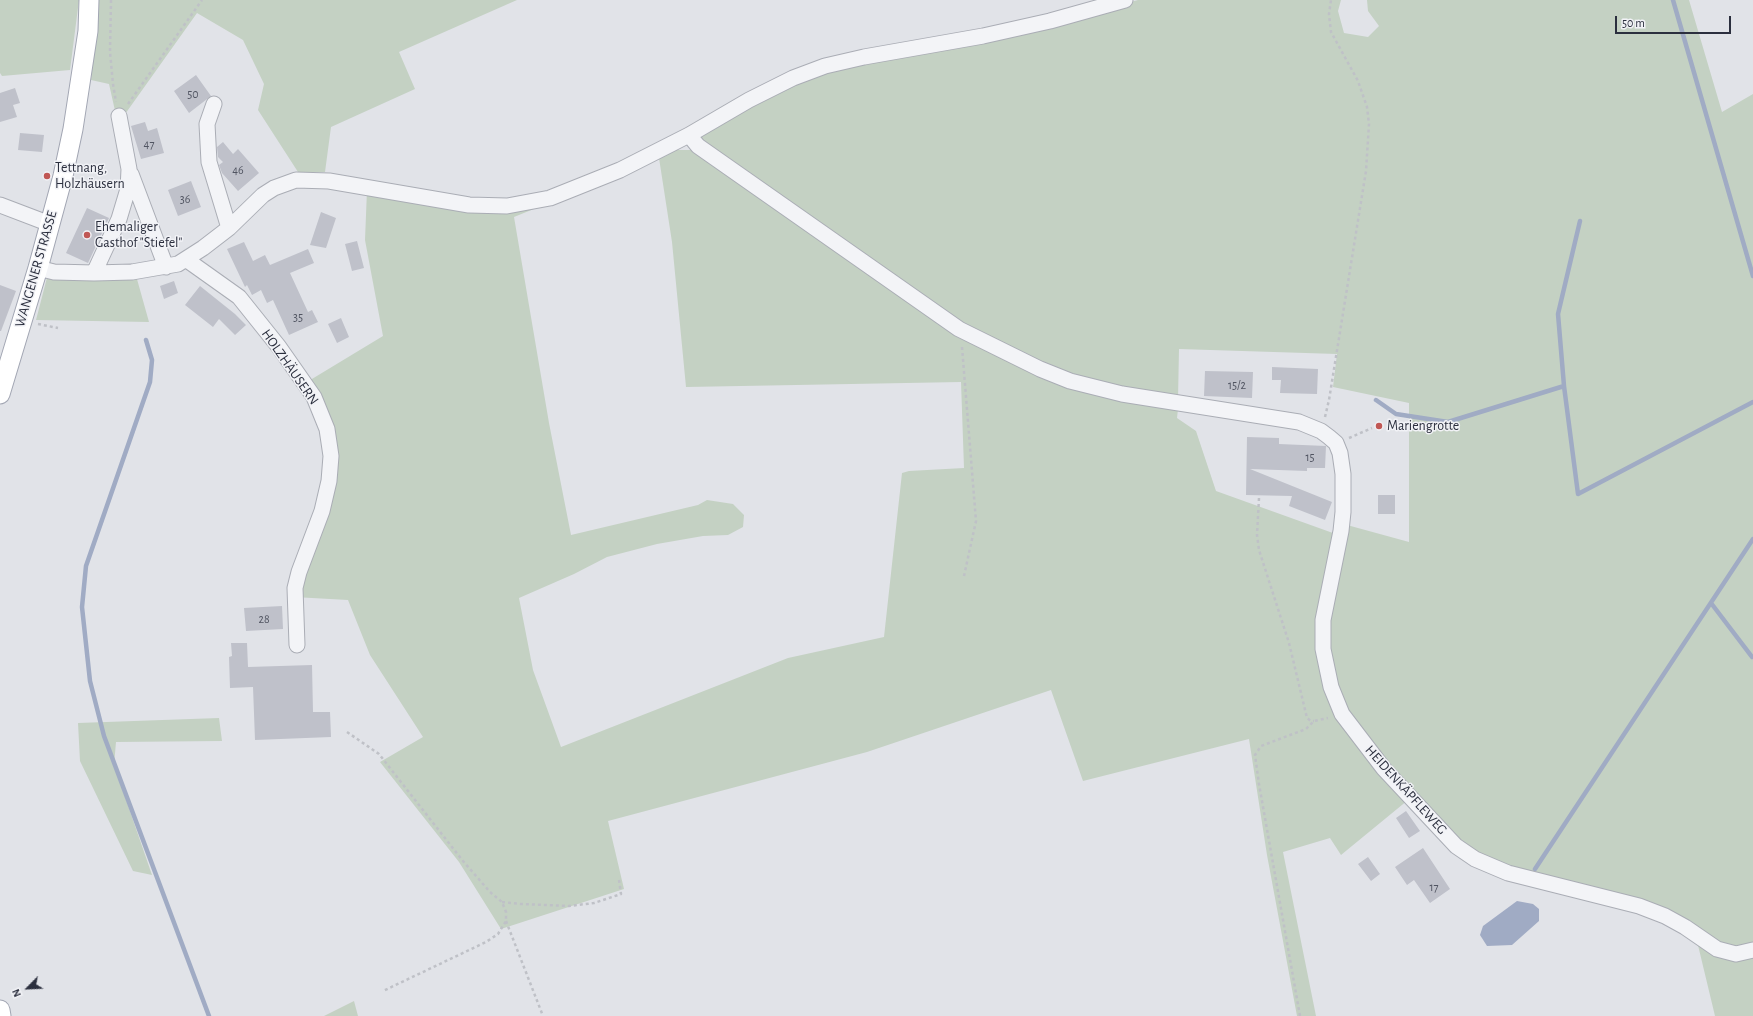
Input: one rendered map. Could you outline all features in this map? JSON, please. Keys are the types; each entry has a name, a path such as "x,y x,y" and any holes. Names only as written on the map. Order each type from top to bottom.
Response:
{"main road":[{"name":"WANGENER STRASSE","path":"0,394 38,268 73,129 88,31 89,0"},
{"path":"0,1010 1,1016"}],"street":[{"path":"38,268 54,272 132,272 166,267 187,260 229,228 251,206 274,188 296,180 329,180 469,205 507,206 550,198 577,189 620,170 690,135 749,100 793,78 825,66 864,57 983,36 1050,21 1125,0"},
{"path":"214,104 208,124 209,162 229,228"},
{"path":"119,116 129,169 166,267"},
{"path":"690,135 698,146 959,329 1040,369 1077,383 1122,394 1299,422 1321,431 1336,443"},
{"path":"94,273 119,219 128,189 129,169"},
{"path":"0,205 50,224"},
{"name":"HOLZHÄUSERN","path":"187,260 239,297 279,347 314,397 327,429 331,456 329,481 322,510 299,572 295,588 297,645"},
{"name":"HEIDENKÄPFLEWEG","path":"1336,443 1340,453 1343,474 1343,512 1341,531 1323,620 1323,649 1331,687 1342,714 1384,769 1456,846 1475,860 1508,873 1639,906 1665,916 1685,927 1717,949 1736,954 1753,950"}],"path":[{"path":"111,0 110,52 113,84 119,116"},
{"path":"119,116 202,0"},
{"path":"1330,400 1366,171 1369,124 1364,97 1358,80 1331,32 1329,14 1331,0"},
{"path":"959,329 963,355 976,520 964,576"},
{"path":"1336,443 1372,428"},
{"path":"1259,498 1257,535 1259,550 1288,643 1307,718 1314,721 1306,729 1261,746 1255,755 1300,1016"},
{"path":"347,732 379,754 463,861 490,892 502,902 506,912 506,921 543,1016"},
{"path":"502,902 563,906 594,903 621,894 619,880"},
{"path":"383,991 486,942 498,934 506,921"}],"green space":[{"path":"0,0 79,0 70,70 2,76 0,73"},
{"path":"98,0 517,0 399,52 415,89 331,127 325,172 298,172 258,110 264,84 243,40 197,13 118,124 109,84 91,80"},
{"path":"1138,0 1341,0 1338,11 1344,33 1368,37 1379,26 1368,11 1367,0 1689,0 1722,112 1753,94 1753,1016 1715,1016 1697,941 1701,932 1659,909 1470,859 1445,838 1408,800 1341,855 1330,838 1283,852 1316,1016 1297,1016 1267,855 1249,739 1083,781 1051,690 867,752 608,821 624,889 501,929 459,862 380,762 423,737 370,655 348,600 294,597 295,573 319,510 328,480 328,458 325,431 311,399 302,385 383,336 365,240 367,190 463,211 510,211 546,204 514,217 549,423 571,535 698,505 707,500 733,504 744,515 743,527 728,535 703,536 657,544 607,557 574,574 519,598 533,670 561,747 788,658 884,637 902,473 909,471 964,468 961,382 686,387 672,242 659,158 674,150 692,150 957,337 1051,380 1110,396 1178,409 1177,418 1196,431 1216,491 1344,537 1347,525 1409,542 1409,403 1333,387 1337,354 1179,349 1178,399 1155,396 1072,378 1006,349 960,325 709,149 702,142 700,137 705,130 741,108 815,73 846,64 1025,31"},
{"path":"50,266 135,272 149,322 36,320"},
{"path":"219,718 222,741 116,742 114,765 152,875 133,871 80,761 78,723"},
{"path":"354,1001 358,1016 324,1016"}],"water":[{"path":"1517,901 1533,904 1539,909 1539,921 1512,945 1487,946 1480,935 1483,926"}],"building":[{"path":"196,75 211,96 189,113 174,91"},
{"path":"15,88 20,103 13,105 17,117 0,122 0,93"},
{"path":"145,122 148,131 157,128 164,153 141,159 131,126"},
{"path":"20,133 44,135 42,152 18,150"},
{"path":"223,142 233,154 238,149 259,173 238,191 222,173 219,165 223,162 218,157 217,147"},
{"path":"191,181 201,207 178,216 168,190"},
{"name":"Ehemaliger Gasthof \"Stiefel\"","path":"87,208 109,218 88,263 66,253"},
{"path":"321,212 336,218 326,248 310,245"},
{"path":"357,241 364,268 352,271 345,244"},
{"path":"244,242 253,261 265,255 270,265 308,249 314,263 290,273 308,312 312,310 318,322 289,335 273,300 267,303 261,290 252,295 247,285 245,287 227,249"},
{"path":"174,281 178,293 164,299 160,286"},
{"path":"0,285 16,291 1,331 0,331"},
{"path":"200,286 235,314 246,325 235,335 219,319 213,327 185,305"},
{"path":"341,318 349,337 337,343 328,324"},
{"path":"1272,367 1318,369 1317,394 1280,393 1281,380 1272,380"},
{"path":"1205,371 1253,372 1252,398 1204,396"},
{"path":"1247,437 1279,438 1279,444 1326,446 1325,468 1307,468 1307,471 1250,469 1332,502 1325,520 1289,506 1292,496 1246,495"},
{"path":"1378,495 1395,495 1395,514 1378,514"},
{"path":"282,606 283,629 246,631 244,608"},
{"path":"231,643 247,643 248,667 312,665 313,712 330,712 331,737 255,740 253,687 230,688 229,657 232,656"},
{"path":"1406,811 1420,831 1409,838 1396,818"},
{"path":"1423,848 1450,889 1430,903 1414,880 1407,885 1395,867"},
{"path":"1368,857 1380,874 1371,881 1358,864"}],"waterway":[{"path":"1673,0 1753,276"},
{"path":"1580,221 1558,314 1564,386 1578,494 1753,402"},
{"path":"146,340 152,360 150,382 86,566 82,607 90,681 104,736 209,1016"},
{"path":"1376,400 1396,414 1448,422 1564,386"},
{"path":"1535,869 1753,539"},
{"path":"1711,603 1752,657"}],"place":[{"name":"Tettnang, Holzhäusern","path":"47,176"},
{"name":"Ehemaliger Gasthof \"Stiefel\"","path":"87,235"},
{"name":"Mariengrotte","path":"1379,426"}]}
